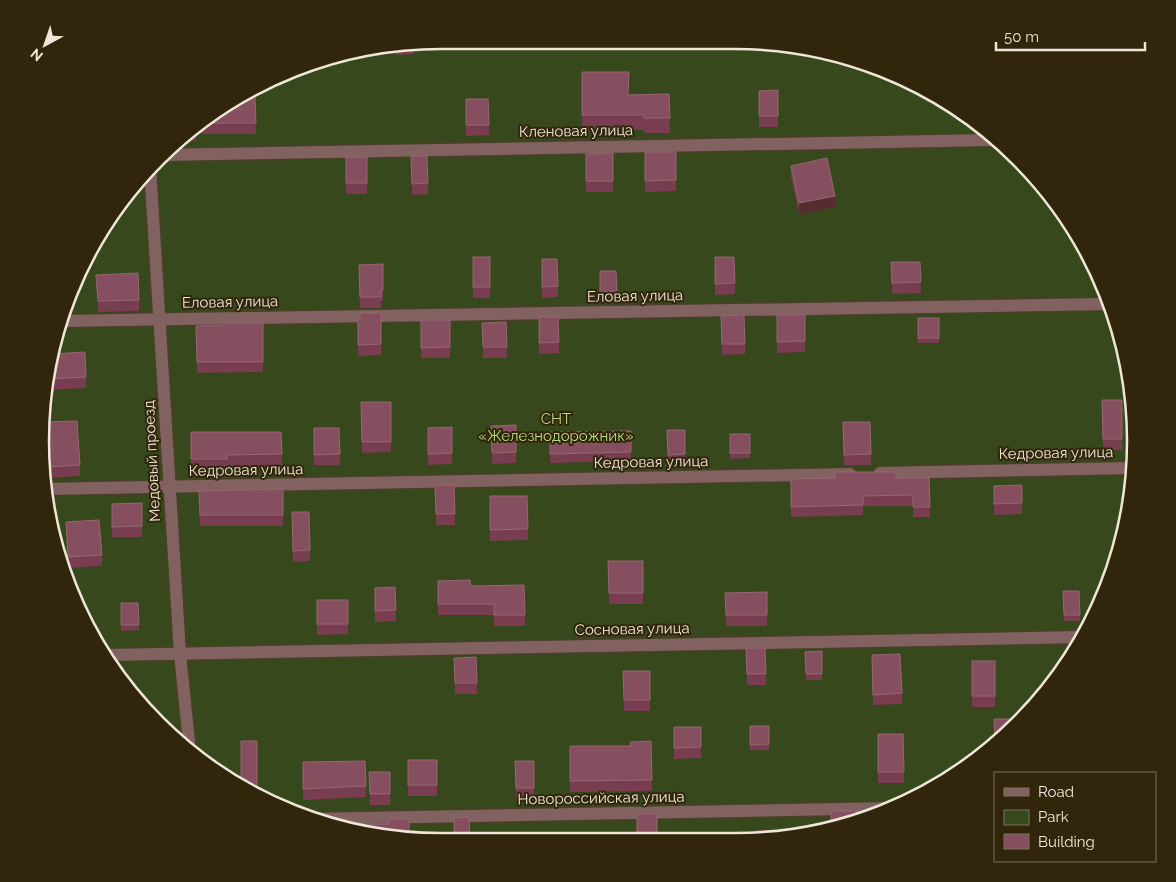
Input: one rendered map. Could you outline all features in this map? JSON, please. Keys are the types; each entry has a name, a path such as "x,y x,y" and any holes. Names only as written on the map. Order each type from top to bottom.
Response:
{"street":[{"name":"Кленовая улица","path":"173,155 987,140"},
{"name":"Медовый проезд","path":"151,177 180,654 189,742"},
{"name":"Еловая улица","path":"68,321 1102,304"},
{"name":"Кедровая улица","path":"52,490 1126,468"},
{"name":"Сосновая улица","path":"112,655 1075,637"},
{"name":"Новороссийская улица","path":"335,819 870,808"}],"green space":[{"name":"СНТ «Железнодорожник»","path":"441,49 735,49 786,52 812,56 837,62 885,79 931,101 994,146 1030,182 1075,245 1087,268 1106,315 1120,364 1124,390 1127,441 1126,467 1120,518 1114,543 1087,614 1075,637 1046,680 1030,700 994,736 953,767 908,793 861,812 812,826 786,830 735,833 415,832 364,826 339,820 268,793 245,781 202,752 182,736 146,700 115,659 89,614 70,567 56,518 52,492 49,441 52,390 62,339 79,291 101,245 130,202 146,182 182,146 202,130 245,101 291,79 339,62 390,52"}],"building":[{"path":"582,72 629,72 628,95 669,94 670,118 644,118 644,115 582,115"},
{"path":"778,90 778,116 759,116 759,91"},
{"path":"255,97 256,123 212,123 245,101"},
{"path":"466,99 488,99 489,125 466,125"},
{"path":"645,152 676,152 676,180 645,181"},
{"path":"613,153 613,181 586,181 586,154"},
{"path":"411,156 427,156 428,183 412,184"},
{"path":"346,157 367,157 367,183 346,183"},
{"path":"827,158 835,196 799,203 791,166"},
{"path":"473,257 490,257 490,287 473,287"},
{"path":"715,257 734,257 735,283 715,284"},
{"path":"542,259 557,259 558,286 542,287"},
{"path":"891,262 920,262 921,282 892,283"},
{"path":"383,264 383,290 381,290 381,297 360,297 359,265"},
{"path":"600,271 616,271 617,291 600,292"},
{"path":"138,273 139,300 98,301 96,275"},
{"path":"360,313 381,313 381,344 358,345 358,319 360,319"},
{"path":"744,315 745,344 722,344 721,316"},
{"path":"777,315 805,315 805,341 777,342"},
{"path":"539,317 558,317 559,342 539,343"},
{"path":"918,318 939,318 939,338 918,338"},
{"path":"421,320 450,320 450,347 421,348"},
{"path":"506,322 507,347 483,347 482,323"},
{"path":"224,323 263,323 263,362 197,362 196,326 224,325"},
{"path":"85,352 86,377 54,379 59,354"},
{"path":"1102,400 1122,400 1122,439 1103,439"},
{"path":"361,402 391,402 391,442 362,442"},
{"path":"77,421 80,465 50,467 50,422"},
{"path":"843,422 870,422 871,454 844,455"},
{"path":"516,425 516,452 492,453 491,426"},
{"path":"452,427 452,453 428,454 428,428"},
{"path":"314,428 339,428 340,454 314,455"},
{"path":"667,430 685,430 685,454 668,455"},
{"path":"631,431 631,452 550,454 550,432"},
{"path":"191,432 281,432 282,454 227,455 227,459 191,459"},
{"path":"730,434 750,434 750,453 730,453"},
{"path":"835,472 896,472 896,478 929,478 930,507 913,507 913,495 863,496 863,505 791,507 791,479 835,478"},
{"path":"435,485 454,485 455,514 436,514"},
{"path":"1022,485 1022,503 994,504 994,486"},
{"path":"283,489 283,515 200,515 199,491"},
{"path":"490,496 527,496 528,529 490,530"},
{"path":"142,503 142,526 112,527 112,504"},
{"path":"292,512 309,512 310,550 293,551"},
{"path":"99,520 102,555 68,557 66,522"},
{"path":"608,561 643,561 643,593 609,593"},
{"path":"470,580 471,586 524,585 525,615 494,615 494,604 438,604 438,581"},
{"path":"395,587 396,610 375,611 375,588"},
{"path":"1063,591 1079,591 1080,615 1064,615"},
{"path":"767,592 767,615 726,615 725,593"},
{"path":"317,600 348,600 348,624 317,624"},
{"path":"121,603 138,603 139,625 121,625"},
{"path":"746,648 765,648 766,674 747,674"},
{"path":"822,651 822,674 806,674 805,652"},
{"path":"900,654 902,693 873,695 872,655"},
{"path":"476,657 477,683 455,683 454,658"},
{"path":"972,661 995,661 995,696 972,696"},
{"path":"623,671 650,671 650,700 624,700"},
{"path":"994,719 1011,719 995,735"},
{"path":"750,726 769,726 769,744 750,745"},
{"path":"674,727 701,727 701,747 674,748"},
{"path":"878,734 903,734 904,772 878,772"},
{"path":"241,741 257,741 257,787 241,778"},
{"path":"651,741 652,780 570,781 570,746 631,746 630,742"},
{"path":"408,760 437,760 437,785 408,785"},
{"path":"365,761 366,786 303,789 303,762"},
{"path":"515,761 534,761 534,788 516,788"},
{"path":"369,772 390,772 390,794 370,794"},
{"path":"831,811 859,811 859,813 831,821"},
{"path":"637,814 657,814 657,833 637,833"},
{"path":"469,817 470,833 454,833 454,818"},
{"path":"389,819 409,819 409,832 358,825 389,824"},
{"path":"784,830 756,832 756,831"}]}
